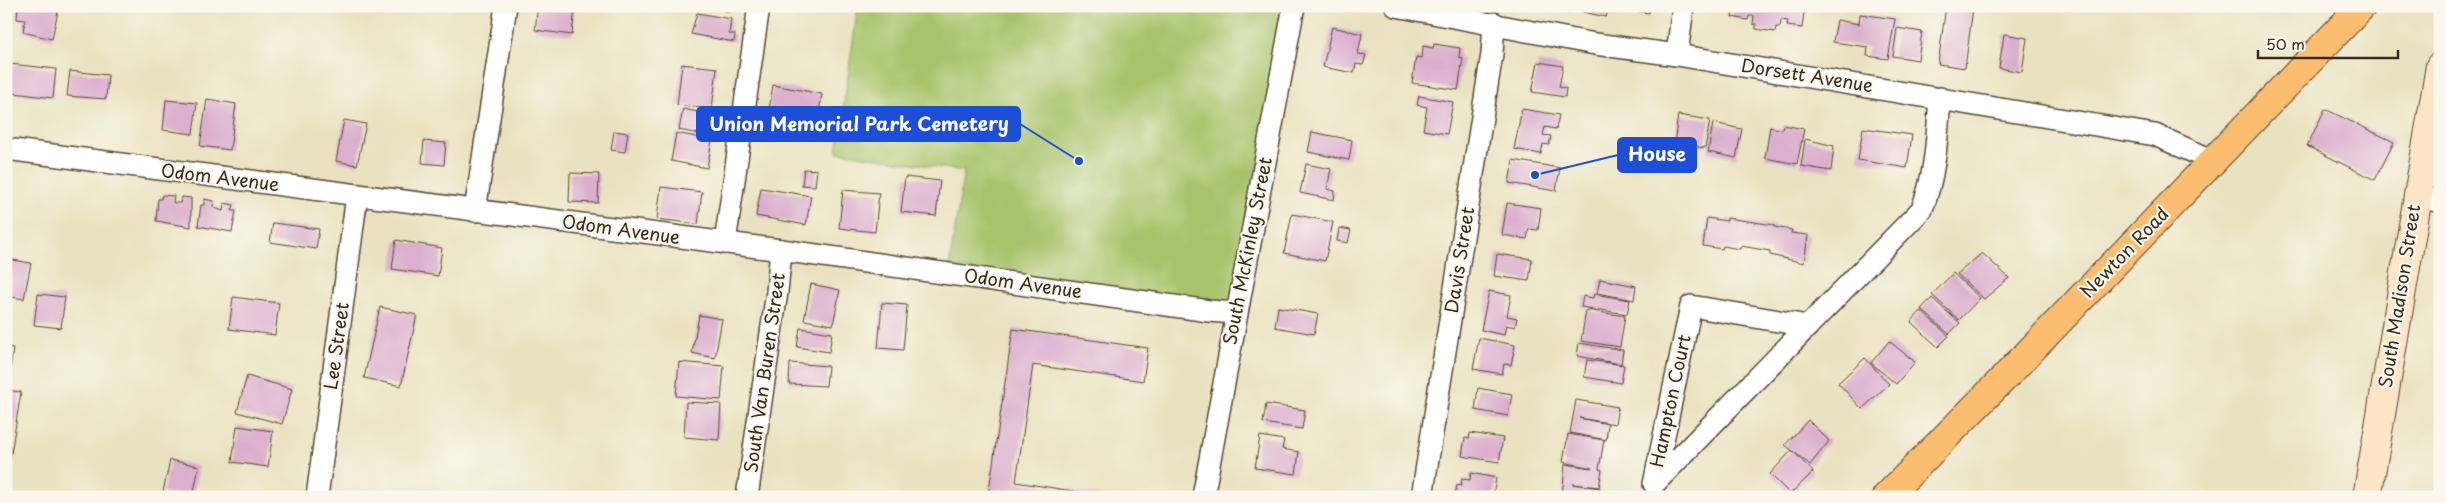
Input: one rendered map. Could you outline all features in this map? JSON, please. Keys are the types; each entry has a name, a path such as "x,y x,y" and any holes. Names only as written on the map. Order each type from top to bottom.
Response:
{"main road":[{"name":"Newton Road","path":"1886,497 2214,161 2362,6"}],"street":[{"path":"475,211 506,6"},
{"path":"725,243 759,6"},
{"name":"South McKinley Street","path":"1203,497 1294,6"},
{"name":"Dorsett Avenue","path":"1396,6 1494,23 1595,44 1676,55 2155,135 2214,161"},
{"path":"1676,55 1684,6"},
{"name":"Davis Street","path":"1422,497 1492,54 1494,23"},
{"name":"South Madison Street","path":"2367,497 2428,199 2440,66"},
{"name":"Hampton Court","path":"1808,326 1691,306 1654,484 1690,446 1808,326 1922,209 1927,196 1937,142 1940,98"},
{"name":"Odom Avenue","path":"6,149 781,250 1236,313"},
{"name":"Lee Street","path":"317,497 356,195"},
{"name":"South Van Buren Street","path":"747,497 781,250"}],"green space":[{"path":"858,6 1287,6 1232,307 949,267 964,171 837,152"}],"building":[{"path":"18,6 59,6 52,39 23,32 25,20 17,19"},
{"path":"538,6 575,8 572,35 535,30"},
{"path":"704,6 732,6 731,12"},
{"path":"1557,6 1572,6 1571,12 1557,10"},
{"path":"1584,6 1609,6 1606,17 1583,12"},
{"path":"1623,6 1650,6 1649,13 1623,9"},
{"path":"1734,6 1805,6 1802,28 1787,26 1788,21 1781,20 1780,27 1776,27 1775,32 1756,29 1756,24 1753,24 1754,16 1749,16 1748,20 1732,17"},
{"path":"1946,6 1973,8 1965,68 1938,64"},
{"path":"697,13 731,19 729,34 735,34 734,42 691,34"},
{"path":"1860,14 1895,19 1888,59 1867,56 1868,47 1833,42 1837,20 1859,24"},
{"path":"1332,27 1362,34 1358,54 1366,55 1363,65 1356,64 1354,73 1323,67"},
{"path":"1897,28 1922,32 1918,60 1893,56"},
{"path":"2004,34 2027,38 2022,72 1999,68"},
{"path":"1434,44 1460,48 1459,57 1463,58 1458,90 1412,83 1416,57 1422,58 1423,46 1433,48"},
{"path":"1538,62 1563,66 1559,87 1566,88 1565,97 1532,92"},
{"path":"10,64 56,69 53,98 6,92"},
{"path":"682,64 717,68 712,109 677,105"},
{"path":"70,71 108,75 106,99 67,96"},
{"path":"773,85 822,94 818,119 769,110"},
{"path":"1419,96 1453,102 1447,134 1423,130 1427,107 1417,105"},
{"path":"207,99 236,104 230,150 200,146"},
{"path":"166,100 197,103 193,134 163,130"},
{"path":"683,109 714,115 710,136 679,130"},
{"path":"1522,109 1559,115 1556,129 1545,127 1543,135 1551,136 1549,145 1543,144 1541,154 1514,149"},
{"path":"2325,109 2394,142 2375,180 2307,146"},
{"path":"1678,115 1710,120 1705,148 1674,144"},
{"path":"344,120 366,124 357,165 336,161"},
{"path":"1713,123 1742,129 1736,158 1708,152"},
{"path":"1783,125 1804,129 1797,164 1765,158 1770,127 1782,130"},
{"path":"1863,128 1912,135 1907,168 1858,160"},
{"path":"614,131 628,133 625,152 611,150"},
{"path":"1312,132 1352,140 1349,160 1308,152"},
{"path":"676,133 712,140 707,168 671,161"},
{"path":"1805,139 1834,146 1831,171 1801,166"},
{"path":"424,141 446,143 444,165 422,163"},
{"path":"1513,160 1560,168 1556,191 1509,183"},
{"path":"1306,164 1331,169 1327,189 1335,191 1334,200 1300,193"},
{"path":"804,169 817,170 815,186 802,185"},
{"path":"570,173 599,174 598,203 569,202"},
{"path":"905,177 940,181 936,216 901,212"},
{"path":"661,187 702,192 698,224 657,219"},
{"path":"761,188 811,196 806,225 756,216"},
{"path":"843,190 879,193 875,232 839,228"},
{"path":"162,195 174,196 173,203 180,203 182,197 191,198 191,227 156,221 158,199 161,199"},
{"path":"204,199 214,201 213,207 223,211 224,203 234,205 232,211 236,211 232,232 198,226 201,205 204,205"},
{"path":"1507,203 1541,208 1538,230 1529,229 1527,239 1502,235"},
{"path":"1292,214 1333,222 1325,261 1284,253"},
{"path":"1707,218 1727,221 1727,218 1774,225 1774,227 1792,230 1791,233 1808,235 1804,263 1770,255 1770,251 1741,246 1740,249 1723,246 1722,249 1703,246"},
{"path":"273,223 319,229 316,249 270,242"},
{"path":"1339,228 1351,230 1348,243 1337,241"},
{"path":"396,240 442,248 438,276 392,269"},
{"path":"1982,253 2009,278 1984,299 1957,274"},
{"path":"1497,254 1532,259 1529,281 1494,276"},
{"path":"6,259 31,263 24,299 6,296"},
{"path":"1953,273 1980,298 1959,320 1932,295"},
{"path":"1600,279 1636,286 1634,300 1597,293"},
{"path":"811,284 840,290 833,325 804,320"},
{"path":"1489,291 1511,295 1507,316 1517,318 1515,327 1506,325 1504,335 1481,330"},
{"path":"38,294 65,297 61,328 34,325"},
{"path":"1594,294 1630,300 1627,314 1581,307 1583,296 1593,298"},
{"path":"233,297 279,303 275,335 229,329"},
{"path":"1932,298 1960,323 1949,334 1921,309"},
{"path":"882,303 907,305 903,350 878,348"},
{"path":"380,307 417,315 401,386 364,378"},
{"path":"1278,307 1318,314 1314,334 1275,327"},
{"path":"1586,310 1625,316 1620,347 1581,341"},
{"path":"1921,311 1949,336 1938,347 1911,322"},
{"path":"699,315 722,319 715,358 692,353"},
{"path":"800,328 832,333 829,352 797,347"},
{"path":"1013,329 1148,348 1143,381 1033,365 1016,482 1110,497 988,497"},
{"path":"1479,338 1515,345 1511,365 1504,364 1502,374 1473,369"},
{"path":"1889,341 1915,362 1896,384 1871,363"},
{"path":"1579,343 1623,350 1621,364 1577,356"},
{"path":"6,347 13,348 9,380 6,379"},
{"path":"1865,358 1889,384 1862,409 1838,383"},
{"path":"1587,360 1624,365 1621,383 1584,377"},
{"path":"679,362 724,366 721,400 676,396"},
{"path":"790,363 828,366 826,386 789,384"},
{"path":"247,376 292,389 282,424 237,412"},
{"path":"1478,388 1512,394 1508,416 1475,410"},
{"path":"6,390 21,392 9,466 6,465"},
{"path":"1576,400 1618,407 1615,424 1579,418 1608,424 1606,440 1570,433"},
{"path":"686,402 721,404 719,440 684,437"},
{"path":"1266,404 1305,410 1302,429 1263,423"},
{"path":"1808,420 1829,441 1810,465 1785,445"},
{"path":"237,426 273,431 268,467 232,462"},
{"path":"1470,433 1503,438 1499,462 1462,456 1465,438 1469,439"},
{"path":"1568,434 1604,440 1599,469 1602,470 1599,487 1572,484 1600,488 1599,497 1562,497 1565,464 1592,468 1563,462"},
{"path":"1260,436 1284,440 1282,449 1299,452 1296,474 1255,468"},
{"path":"1792,450 1813,472 1790,494 1770,474"},
{"path":"170,460 199,466 193,497 163,492"},
{"path":"1471,473 1496,478 1493,497 1455,495 1457,485 1461,486 1462,479 1470,480"}],"place":[{"name":"Union Memorial Park Cemetery","path":"1079,161"},
{"name":"House","path":"1535,175"}]}
